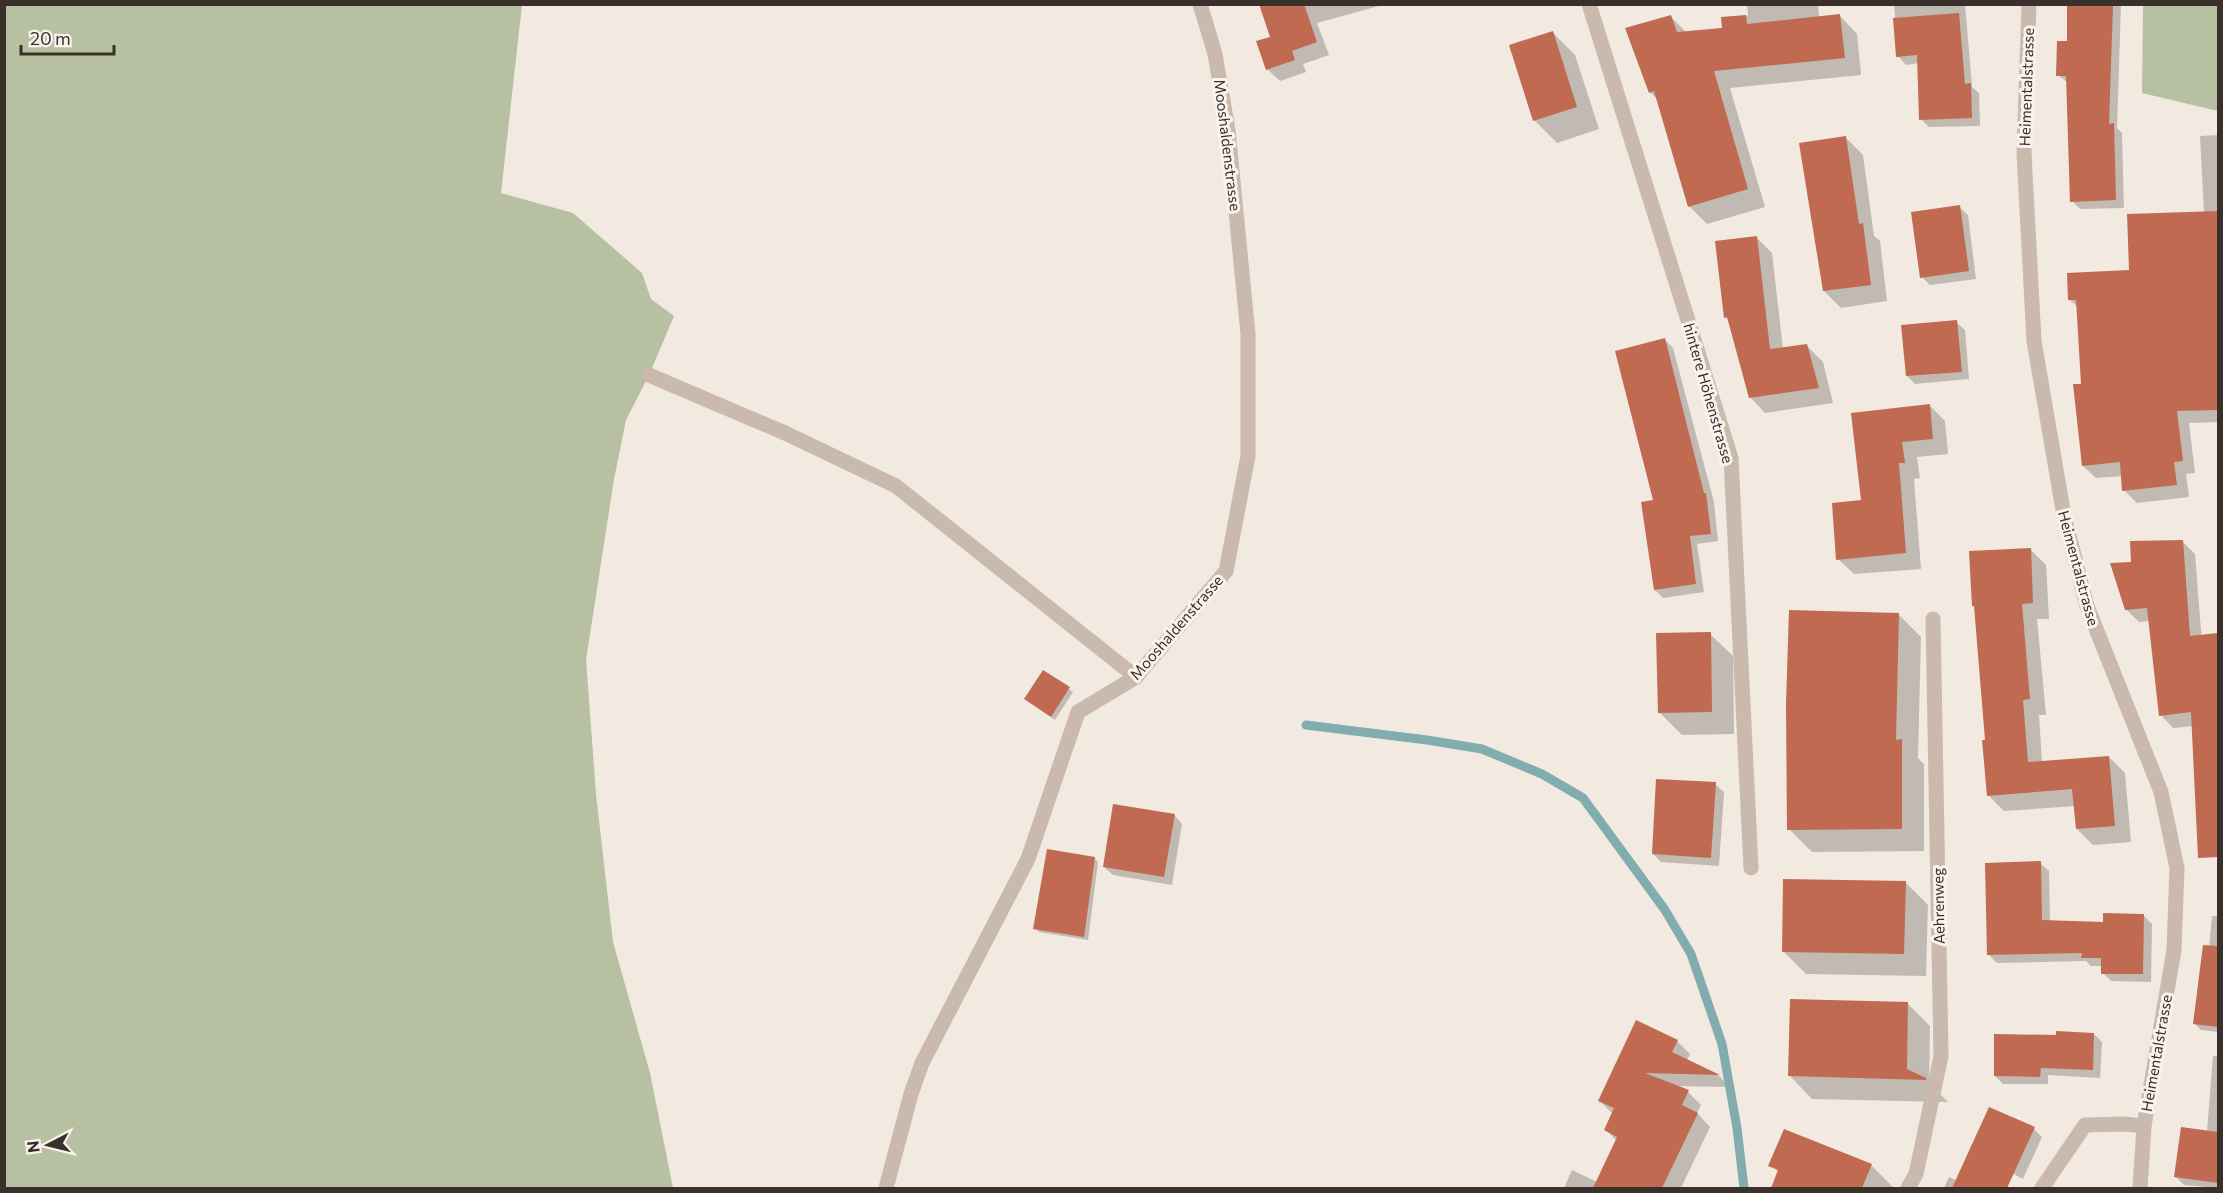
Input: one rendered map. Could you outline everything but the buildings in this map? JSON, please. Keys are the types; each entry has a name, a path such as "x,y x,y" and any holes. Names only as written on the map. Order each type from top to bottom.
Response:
{"street":[{"name":"Mooshaldenstrasse","path":"886,1188 911,1094 922,1063 1028,860 1078,712 1136,677 1226,571 1248,456 1248,334 1228,130 1215,54 1200,4"},
{"name":"hintere Höhenstrasse","path":"1589,4 1731,458 1751,868"},
{"name":"Heimentalstrasse","path":"2030,4 2024,153 2034,341 2064,516 2087,606 2162,792 2177,868 2174,950 2144,1126 2140,1188"},
{"path":"649,375 785,433 896,486 1136,677"},
{"name":"Aehrenweg","path":"1908,1188 1916,1174 1941,1056 1933,619"},
{"path":"2042,1188 2085,1125 2144,1126"}],"green space":[{"path":"5,5 522,5 501,193 573,213 642,273 651,299 674,316 649,375 626,420 614,479 586,660 596,794 613,942 650,1073 673,1188 5,1188"},
{"path":"2143,5 2218,5 2218,111 2142,93"}],"waterway":[{"path":"1306,725 1482,749 1542,774 1583,798 1665,910 1691,954 1722,1044 1737,1128 1744,1188"}]}
